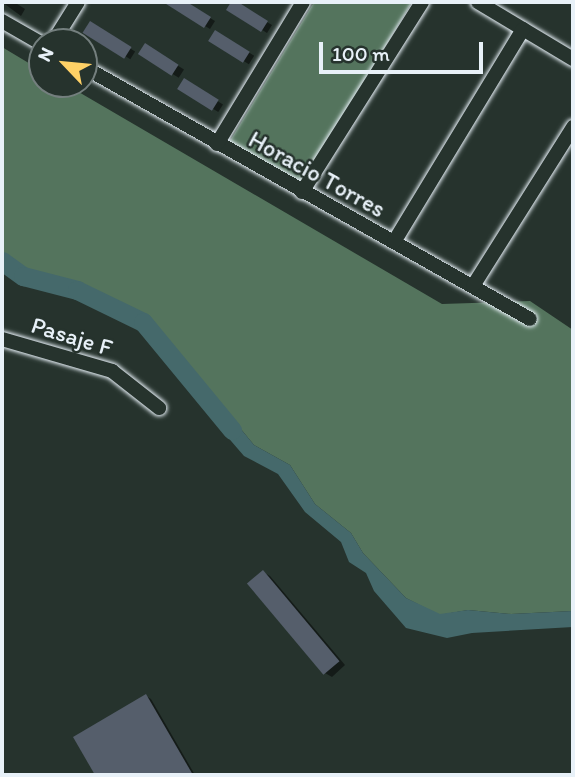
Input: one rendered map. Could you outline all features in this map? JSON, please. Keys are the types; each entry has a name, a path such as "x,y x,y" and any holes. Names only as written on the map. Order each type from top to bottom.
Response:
{"street":[{"path":"62,28 78,2"},
{"path":"217,145 303,2"},
{"path":"302,192 422,2"},
{"path":"478,2 573,59"},
{"path":"2,22 28,36"},
{"path":"394,242 523,29"},
{"name":"Horacio Torres","path":"98,75 217,145 530,318"},
{"path":"473,286 573,127"},
{"name":"Pasaje F","path":"2,339 112,371 159,408"}],"green space":[{"path":"314,2 412,2 302,185 228,144"},
{"path":"2,47 28,63 28,98 89,98 442,304 530,301 573,330 573,611 511,614 468,610 439,615 406,598 363,553 351,533 315,504 290,465 254,445 231,417 216,408 195,385 143,322 77,290 23,276 2,261"}],"water":[{"path":"216,408 231,417 254,445 290,465 315,504 351,533 363,553 406,598 440,614 468,610 511,614 573,611 573,627 472,633 447,638 406,628 374,591 366,573 349,562 341,542 305,512 278,474 244,456 225,434"}],"building":[{"path":"163,2 187,2 211,17 204,28"},
{"path":"231,2 238,2 268,21 261,32 226,10"},
{"path":"90,21 132,47 124,59 98,43 98,28 86,28"},
{"path":"215,30 250,52 243,63 208,41"},
{"path":"145,43 179,65 171,76 138,54"},
{"path":"184,78 219,100 212,111 177,89"},
{"path":"263,570 339,661 323,675 247,583"},
{"path":"146,694 193,775 95,775 73,737"}],"waterway":[{"path":"2,261 23,276 77,290 143,322 232,430"}]}
